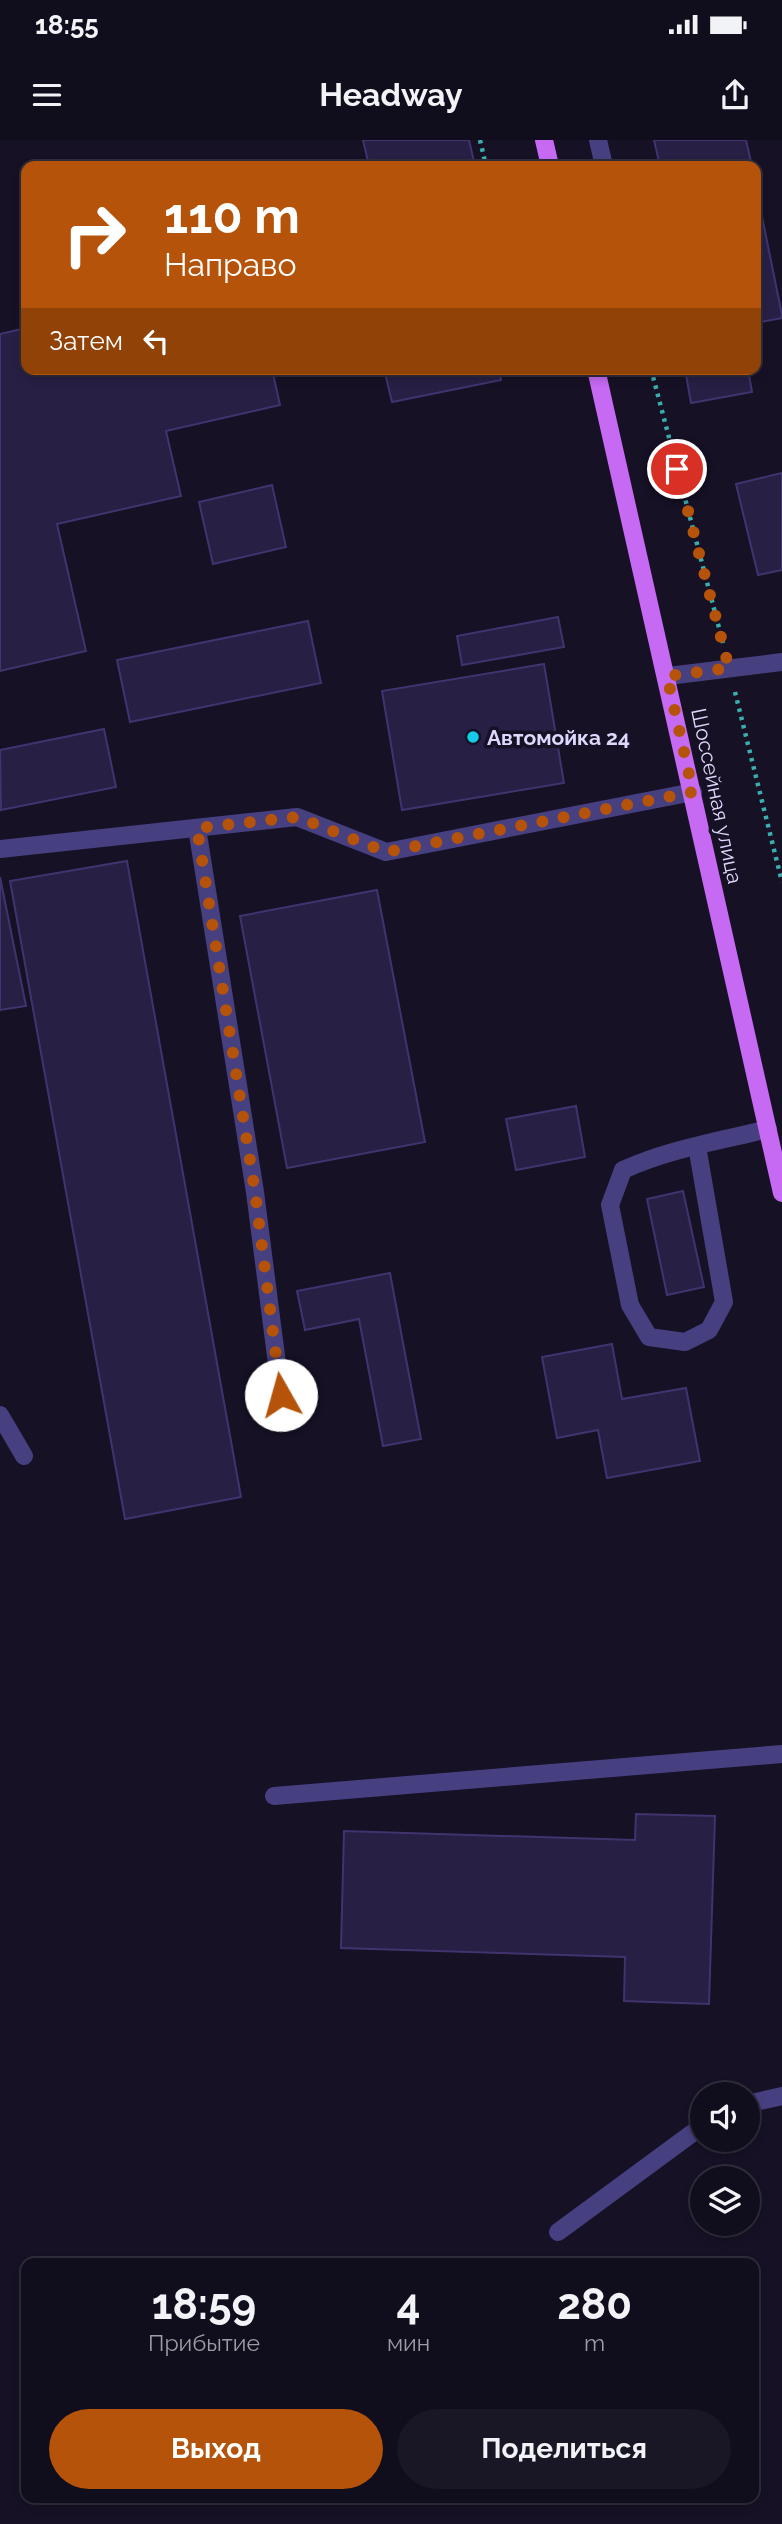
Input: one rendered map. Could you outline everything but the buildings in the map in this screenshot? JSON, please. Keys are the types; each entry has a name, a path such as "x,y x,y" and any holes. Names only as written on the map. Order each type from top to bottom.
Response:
{"main road":[{"path":"544,140 549,161"},
{"name":"Шоссейная улица","path":"597,375 782,1193"}],"street":[{"path":"598,140 603,161"},
{"path":"667,676 782,662"},
{"path":"0,849 297,817 386,852 693,792"},
{"path":"197,828 255,1192 281,1395"},
{"path":"697,1146 723,1280 724,1302 709,1330 685,1342 649,1337 631,1305 610,1205 623,1170 652,1157 697,1146 768,1129"},
{"path":"0,1415 24,1456"},
{"path":"274,1796 782,1754"},
{"path":"760,2101 782,2095"},
{"path":"558,2232 690,2135"}],"path":[{"path":"480,140 485,161"},
{"path":"653,375 782,882"}],"place":[{"name":"Автомойка 24","path":"473,737"}],"route":[{"path":"281,1395 255,1192 197,828 297,817 386,852 693,792 667,676 729,668 677,469"}]}
